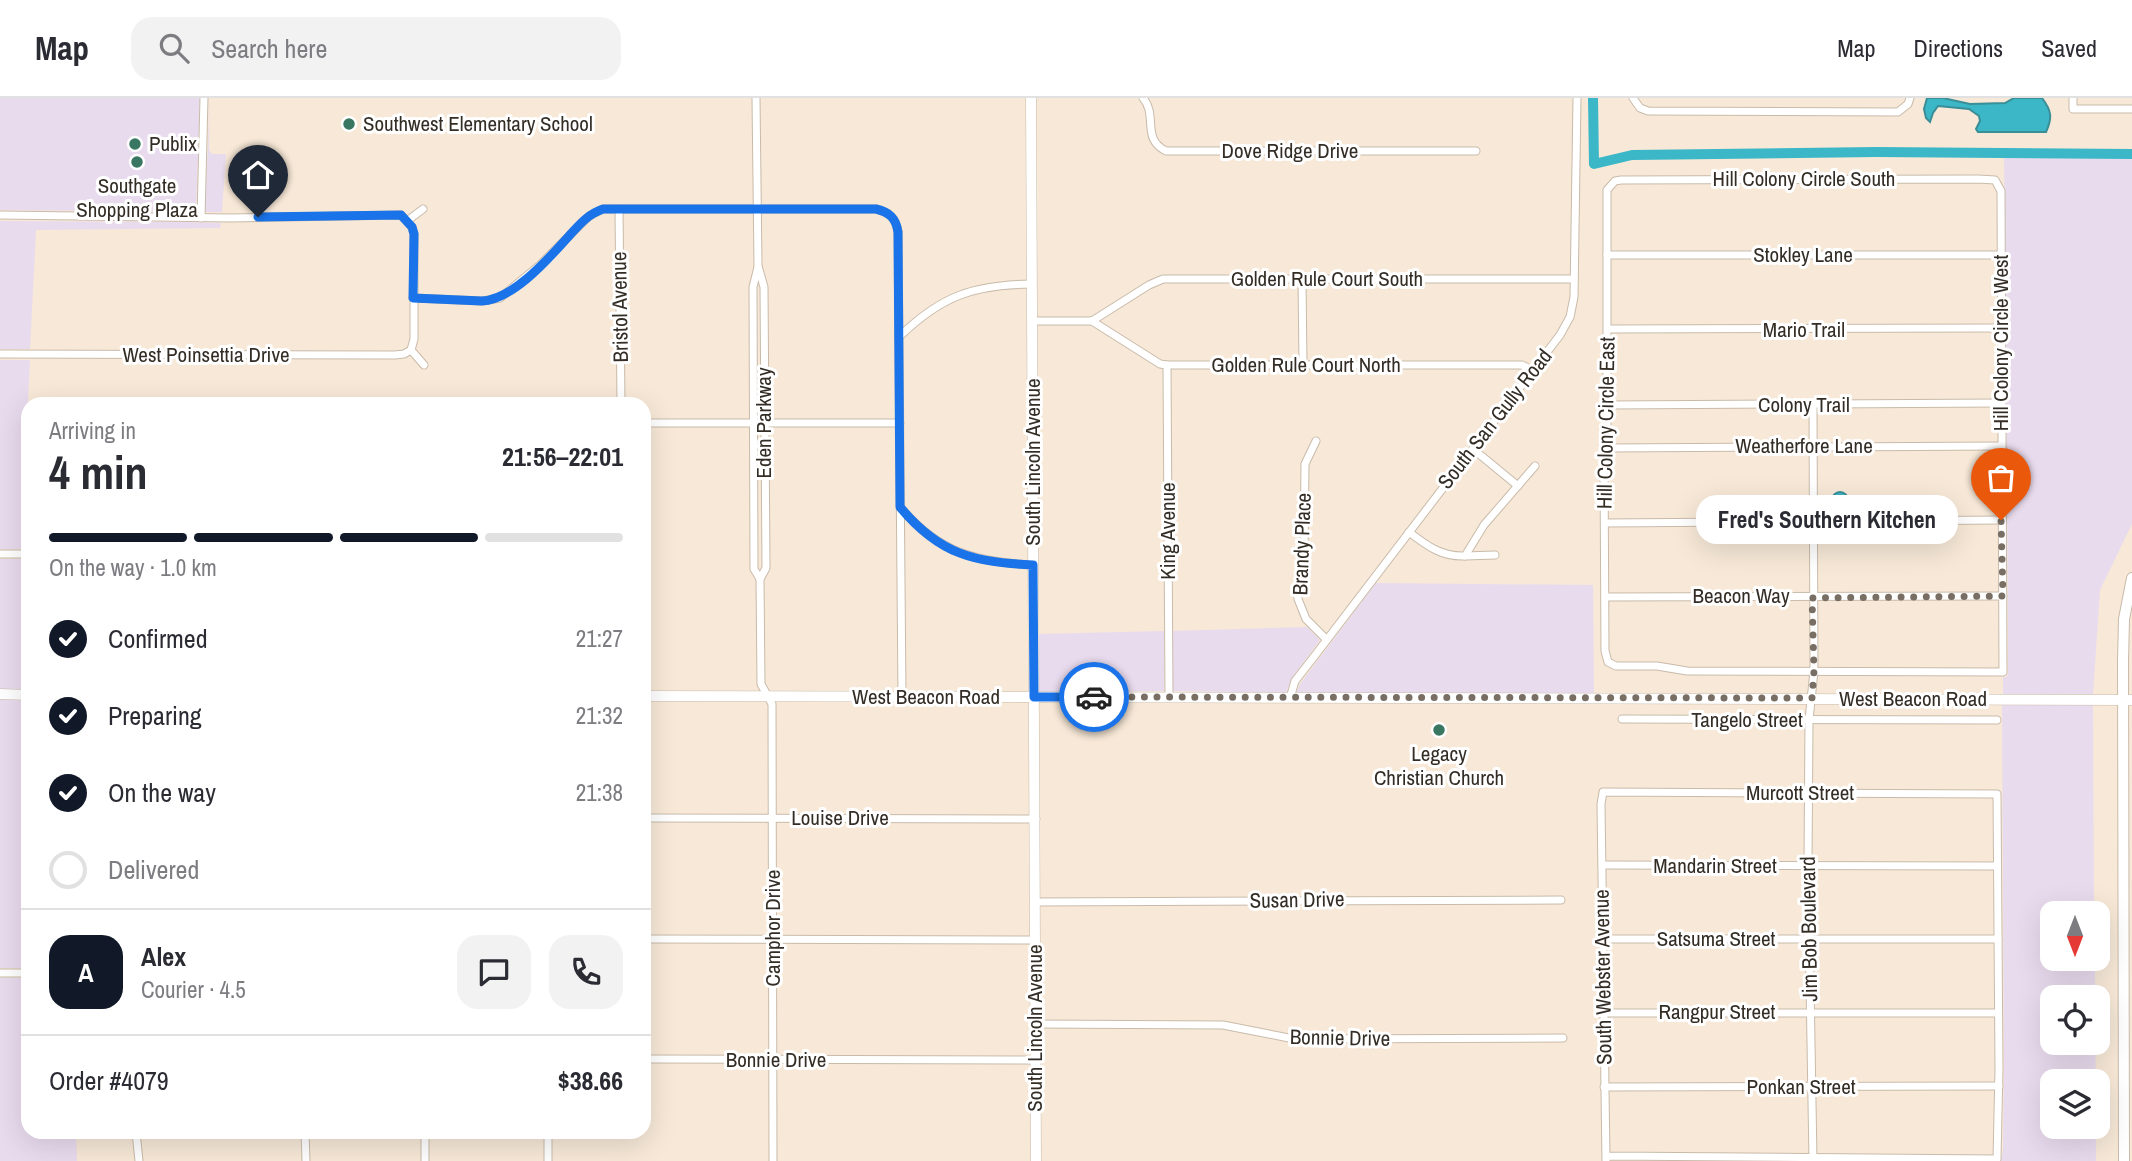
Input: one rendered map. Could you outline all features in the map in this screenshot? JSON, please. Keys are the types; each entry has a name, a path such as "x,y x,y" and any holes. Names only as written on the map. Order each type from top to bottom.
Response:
{"main road":[{"path":"2124,1161 2128,700 2124,619 2132,578"}],"street":[{"path":"201,218 204,98"},
{"name":"Eden Parkway","path":"756,98 758,266 764,287 766,568 760,579 761,684 767,696"},
{"name":"South Lincoln Avenue","path":"1031,98 1036,1161"},
{"name":"Dove Ridge Drive","path":"1143,98 1150,111 1151,137 1159,148 1167,151 1476,152"},
{"name":"South San Gully Road","path":"1290,698 1296,681 1326,639 1560,335 1570,317 1574,297 1577,98"},
{"path":"1633,98 1640,108 1648,111 1852,112 1898,112 1908,104 1910,98"},
{"path":"2073,98 2073,109 2132,110"},
{"name":"Hill Colony Circle South","path":"1611,184 1621,180 1978,178 1991,179 1997,183"},
{"name":"Hill Colony Circle West","path":"1814,671 2002,672 2001,191 1997,183"},
{"name":"Hill Colony Circle East","path":"1611,184 1607,190 1608,405 1604,463 1605,651 1608,662 1616,666 1657,666 1687,671 1814,671"},
{"path":"407,221 423,209"},
{"path":"413,298 482,301 500,298 540,265 589,216 603,209 885,211 894,220 898,232 902,697"},
{"name":"Bristol Avenue","path":"620,209 621,397"},
{"path":"0,215 201,218 401,215 414,234 414,339 411,350 424,365"},
{"name":"Stokley Lane","path":"1607,255 2000,255"},
{"name":"Eden Parkway","path":"758,266 753,287 753,423 754,569 760,579"},
{"name":"Golden Rule Court South","path":"1092,321 1163,279 1574,279"},
{"path":"1302,279 1303,365"},
{"path":"900,337 929,312 957,296 987,286 1032,284"},
{"path":"1032,321 1092,321"},
{"name":"Golden Rule Court North","path":"1092,321 1160,364 1167,365 1522,365 1532,370"},
{"name":"Mario Trail","path":"1608,330 2000,328"},
{"name":"West Poinsettia Drive","path":"0,354 395,355 411,350"},
{"name":"King Avenue","path":"1167,365 1169,696"},
{"name":"Colony Trail","path":"1608,405 2001,404"},
{"name":"Jim Bob Boulevard","path":"1812,405 1814,671 1809,720 1808,864 1813,1160"},
{"path":"651,423 900,423"},
{"name":"Brandy Place","path":"1316,441 1305,464 1304,553 1297,589 1306,619 1326,639"},
{"name":"Weatherfore Lane","path":"1607,448 2001,446"},
{"path":"1473,449 1518,486"},
{"path":"1465,556 1485,525 1535,466"},
{"path":"900,507 933,539 957,552 996,564 1033,565"},
{"path":"1605,523 2001,520"},
{"path":"1409,532 1433,550 1455,556 1494,555"},
{"path":"0,554 21,554"},
{"name":"Beacon Way","path":"1605,597 2003,596"},
{"path":"0,694 21,695"},
{"name":"West Beacon Road","path":"651,696 2128,700"},
{"name":"Camphor Drive","path":"767,696 772,704 773,1161"},
{"name":"Tangelo Street","path":"1622,719 1997,720"},
{"name":"Murcott Street","path":"1603,792 1997,794 1997,866"},
{"name":"South Webster Avenue","path":"1603,792 1602,939 1606,1159"},
{"name":"Louise Drive","path":"651,818 1036,819"},
{"name":"Mandarin Street","path":"1602,865 1997,866"},
{"path":"1606,1159 1997,1159 1997,866"},
{"name":"Susan Drive","path":"1034,902 1560,900"},
{"path":"651,939 1035,940"},
{"name":"Satsuma Street","path":"1602,939 1998,939"},
{"path":"0,973 21,973"},
{"name":"Rangpur Street","path":"1603,1013 1998,1013"},
{"name":"Bonnie Drive","path":"1035,1024 1223,1025 1294,1039 1563,1038"},
{"name":"Bonnie Drive","path":"651,1059 1035,1060"},
{"name":"Ponkan Street","path":"1604,1087 1999,1086"},
{"path":"137,1139 139,1161"},
{"path":"305,1139 306,1161"},
{"path":"425,1139 425,1161"},
{"path":"548,1139 548,1161"}],"shaded area":[{"path":"0,98 200,98 196,212 0,210"},
{"path":"210,98 209,150 212,154 226,154 222,212 205,212"},
{"path":"2132,151 2132,524 2100,590 2093,694 2003,694 2003,677 2007,677 2008,672 2004,152"},
{"path":"0,221 221,223 220,228 36,230 30,349 0,349"},
{"path":"0,360 30,360 28,397 21,397 21,549 0,549"},
{"path":"0,559 21,559 21,690 0,689"},
{"path":"1376,583 1593,585 1594,693 1296,693"},
{"path":"1307,627 1320,640 1292,678 1286,693 1173,691 1173,631"},
{"path":"1164,631 1164,691 1038,692 1038,634"},
{"path":"0,699 21,700 21,968 0,968"},
{"path":"2002,705 2093,705 2094,901 2040,901 2040,971 2095,971 2095,985 2040,985 2040,1055 2095,1055 2096,1069 2040,1069 2040,1139 2096,1139 2096,1161 2001,1161 2004,1068"},
{"path":"0,978 21,978 21,1139 76,1139 77,1161 0,1161"}],"water":[{"path":"1927,98 1943,98 1970,104 2005,103 2014,98 2042,98 2049,110 2050,122 2046,132 1978,132 1976,129 1979,116 1969,109 1938,106 1930,122 1924,109"},
{"path":"1840,492 1848,500 1840,508 1832,500"}],"waterway":[{"path":"1593,98 1594,164 1632,155 1876,152 2132,154"}],"way so far":[{"path":"1094,697 1812,698 1812,598 2003,596 2001,520"}],"place":[{"name":"Southwest Elementary School","path":"349,124"},
{"name":"Publix","path":"135,144"},
{"name":"Southgate Shopping Plaza","path":"137,162"},
{"name":"Fred's Southern Kitchen","path":"2001,520"},
{"name":"Legacy Christian Church","path":"1439,730"}],"route":[{"path":"258,217 401,215 412,227 414,234 413,298 491,301 509,293 589,216 603,209 763,208 885,211 894,220 898,232 900,507 933,539 970,558 996,564 1033,565 1034,697 1094,697"}]}
